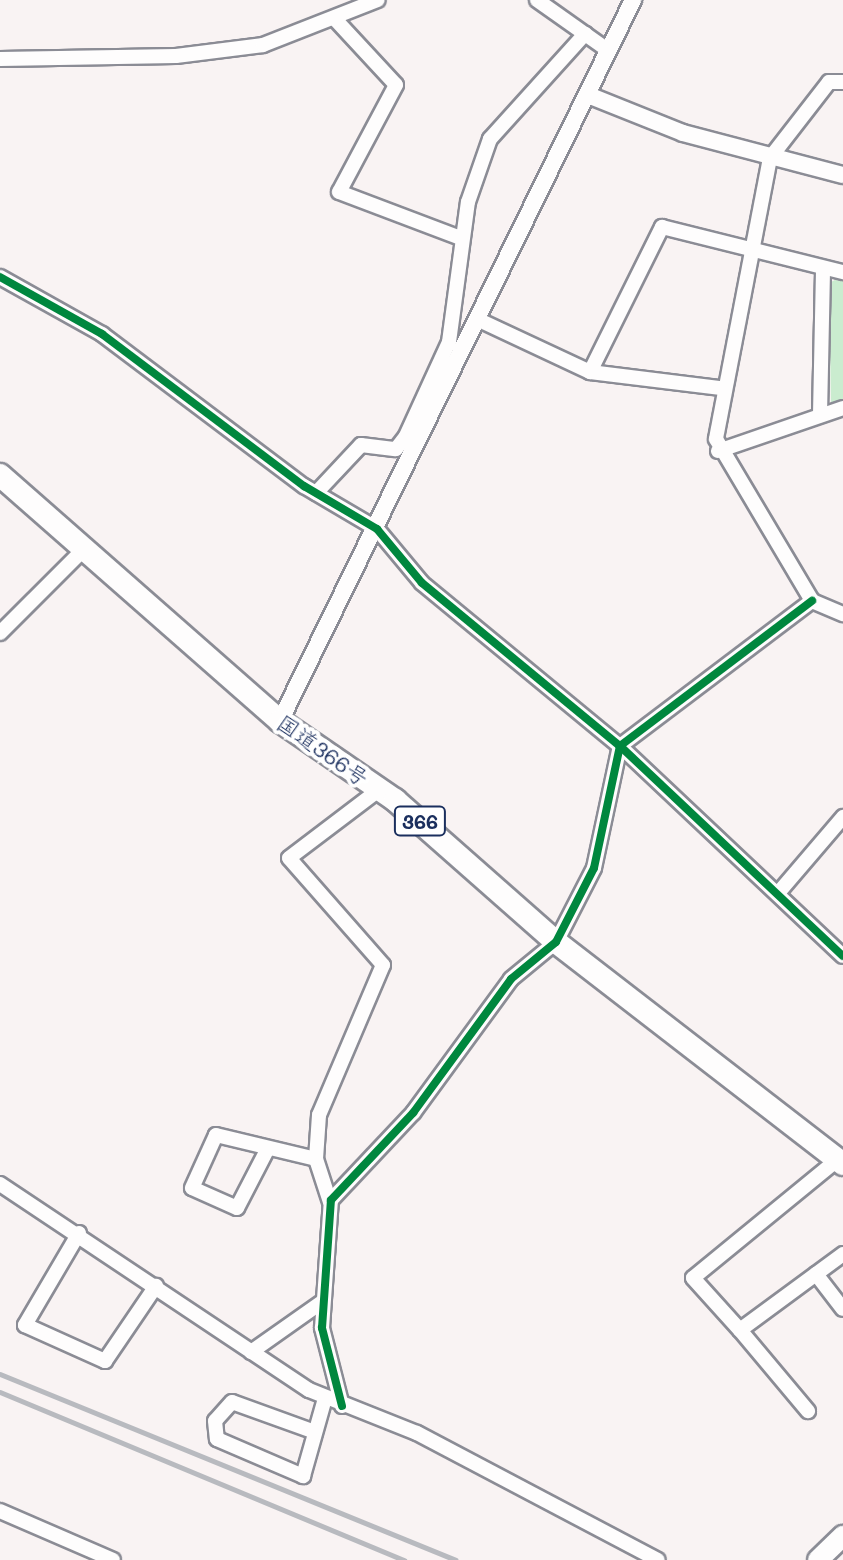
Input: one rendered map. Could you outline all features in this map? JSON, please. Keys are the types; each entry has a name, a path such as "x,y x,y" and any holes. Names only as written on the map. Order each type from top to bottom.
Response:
{"highway":[{"name":"国道366号","path":"0,475 280,721 380,789 556,942 840,1162"}],"main road":[{"path":"818,1560 843,1536"}],"street":[{"path":"0,59 238,49 334,18 378,0"},
{"path":"537,0 609,51"},
{"path":"280,721 377,529 633,0"},
{"path":"334,18 396,85 339,192 461,238"},
{"path":"316,493 361,445 396,449 406,436 449,342 461,238 490,139 585,34"},
{"path":"843,82 829,82 770,158 753,252 721,388 718,451 812,601 843,614"},
{"path":"588,95 770,158 843,175"},
{"path":"590,372 662,227 823,270 843,272"},
{"path":"820,414 823,270"},
{"path":"0,277 102,334 316,493 377,529 422,583 620,746 779,892 843,956"},
{"path":"479,320 590,372 721,388"},
{"path":"718,451 843,408"},
{"path":"0,633 85,548"},
{"path":"330,1202 413,1113 511,979 556,942 594,868 620,746 812,601"},
{"path":"342,1406 322,1302 330,1202 316,1159 319,1115 383,965 289,858 380,789"},
{"path":"779,892 843,817"},
{"path":"266,1152 237,1208 192,1188 216,1135 266,1152 316,1159"},
{"path":"808,1411 693,1278 840,1162"},
{"path":"0,1184 79,1233 251,1352 325,1398 417,1433 658,1560"},
{"path":"79,1233 25,1325 105,1361 156,1286"},
{"path":"740,1330 843,1254"},
{"path":"816,1274 843,1309"},
{"path":"251,1352 322,1302"},
{"path":"315,1432 232,1402 215,1421 217,1439 303,1476 325,1398"},
{"path":"0,1511 113,1560"}],"green space":[{"path":"843,281 843,400 831,405 829,283"}],"railway":[{"path":"0,1374 455,1560"},
{"path":"0,1392 404,1560"}],"cycle path":[{"path":"0,277 102,334 304,486 377,529 422,583 620,746 843,956"},
{"path":"342,1406 322,1328 331,1200 413,1113 511,979 556,942 594,868 620,746 812,601"}]}
